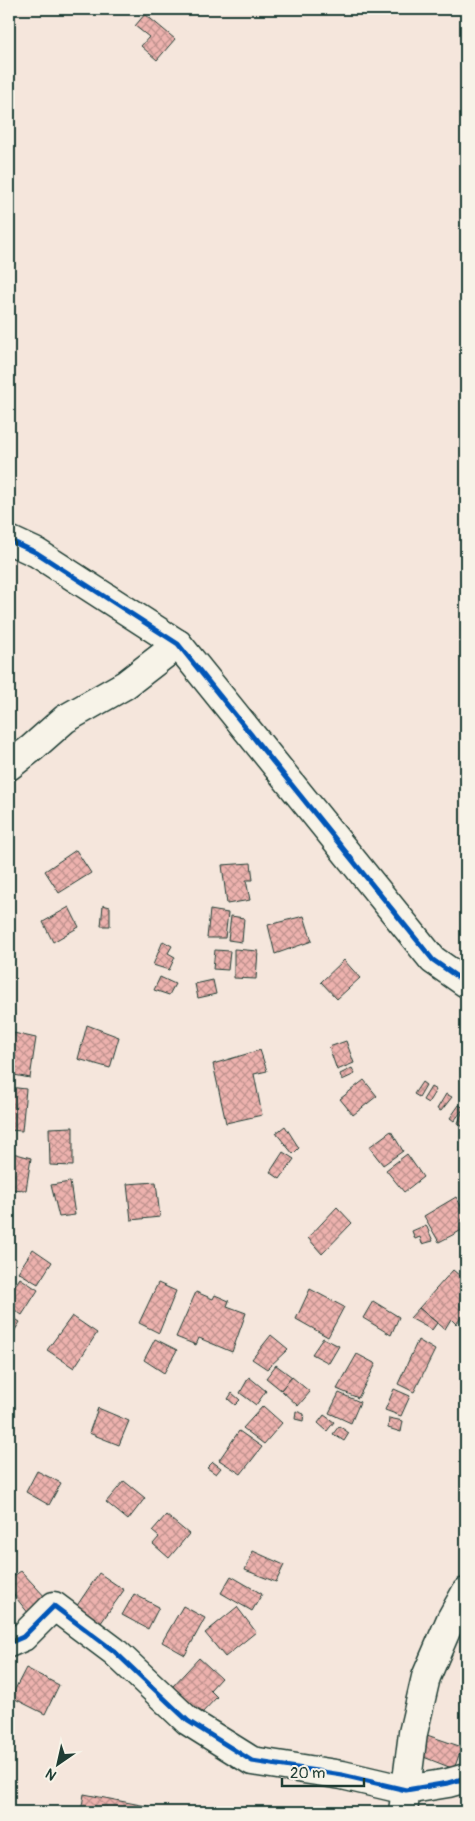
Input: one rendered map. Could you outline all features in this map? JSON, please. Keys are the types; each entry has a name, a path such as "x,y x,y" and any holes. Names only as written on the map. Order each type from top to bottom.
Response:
{"street":[{"path":"9,540 37,553 178,644 433,960 466,983"},
{"path":"9,766 64,719 125,685 178,644"},
{"path":"405,1801 413,1733 426,1677 451,1619 466,1592"},
{"path":"9,1643 23,1637 54,1606 114,1651 188,1721 252,1761 342,1775 405,1801 448,1783 466,1778"}],"building":[{"path":"145,14 175,39 157,60 141,46 149,37 135,26"},
{"path":"76,850 91,873 59,893 45,871"},
{"path":"251,863 253,880 246,880 250,900 227,904 222,865"},
{"path":"103,905 110,907 110,926 101,926"},
{"path":"69,907 79,927 53,942 43,922"},
{"path":"210,910 228,913 225,938 207,938"},
{"path":"231,916 244,918 242,942 228,940"},
{"path":"304,916 312,941 275,954 268,925"},
{"path":"163,941 172,946 168,953 175,957 169,970 153,965"},
{"path":"234,949 258,951 256,979 234,978"},
{"path":"215,950 230,951 228,970 213,969"},
{"path":"344,960 360,978 337,999 321,982"},
{"path":"160,977 175,984 169,995 154,990"},
{"path":"213,980 216,994 198,998 195,984"},
{"path":"87,1025 119,1037 110,1068 78,1059"},
{"path":"9,1032 36,1038 30,1078 9,1074"},
{"path":"346,1041 354,1063 337,1070 329,1047"},
{"path":"260,1050 267,1071 254,1074 262,1115 226,1123 213,1064"},
{"path":"352,1068 355,1074 342,1080 340,1074"},
{"path":"364,1080 377,1096 353,1115 340,1099"},
{"path":"422,1082 426,1085 419,1097 414,1094"},
{"path":"9,1087 26,1089 22,1131 9,1130"},
{"path":"431,1087 436,1090 428,1103 423,1100"},
{"path":"446,1094 452,1097 441,1111 437,1109"},
{"path":"459,1105 464,1108 454,1121 450,1118"},
{"path":"464,1108 466,1109 466,1122 463,1127 458,1123"},
{"path":"285,1126 299,1148 293,1154 276,1133"},
{"path":"73,1127 73,1166 50,1165 49,1128"},
{"path":"391,1131 403,1151 383,1165 369,1147"},
{"path":"9,1152 31,1158 26,1190 9,1189"},
{"path":"283,1152 294,1159 280,1179 270,1172"},
{"path":"407,1154 423,1177 404,1192 386,1170"},
{"path":"70,1182 75,1215 59,1217 51,1185"},
{"path":"156,1182 160,1217 131,1220 127,1184"},
{"path":"456,1197 466,1215 466,1218 461,1220 466,1228 439,1242 424,1216"},
{"path":"337,1207 352,1223 322,1254 308,1238"},
{"path":"426,1225 433,1241 422,1244 420,1237 415,1239 412,1231"},
{"path":"33,1249 52,1262 38,1284 18,1272"},
{"path":"453,1270 466,1281 466,1300 461,1306 466,1312 456,1324 451,1319 445,1329 419,1308"},
{"path":"20,1278 38,1290 22,1315 9,1306 9,1294"},
{"path":"158,1283 176,1291 159,1333 139,1323"},
{"path":"310,1289 344,1307 328,1337 296,1319"},
{"path":"196,1292 213,1299 215,1295 229,1301 227,1306 246,1313 232,1352 199,1338 196,1345 176,1337"},
{"path":"373,1301 399,1317 391,1335 363,1318"},
{"path":"419,1308 437,1323 432,1330 410,1318"},
{"path":"9,1315 20,1322 10,1338 9,1337"},
{"path":"72,1316 97,1333 74,1368 47,1350"},
{"path":"271,1335 288,1349 267,1369 252,1359"},
{"path":"323,1338 339,1346 329,1363 312,1354"},
{"path":"155,1339 177,1350 164,1373 144,1360"},
{"path":"418,1340 435,1350 414,1392 398,1384"},
{"path":"357,1354 376,1364 358,1398 337,1389"},
{"path":"276,1365 292,1377 281,1390 266,1378"},
{"path":"249,1377 266,1391 256,1405 240,1393"},
{"path":"292,1377 310,1392 298,1406 281,1390"},
{"path":"394,1389 410,1396 401,1416 385,1410"},
{"path":"232,1393 240,1400 235,1405 228,1399"},
{"path":"339,1393 360,1402 351,1423 329,1413"},
{"path":"263,1406 282,1423 264,1444 243,1428"},
{"path":"98,1408 129,1421 119,1445 89,1433"},
{"path":"296,1411 304,1414 303,1421 295,1419"},
{"path":"324,1415 334,1422 327,1431 318,1423"},
{"path":"389,1418 403,1421 401,1432 388,1428"},
{"path":"339,1426 349,1433 344,1441 333,1434"},
{"path":"239,1431 262,1447 241,1474 219,1460"},
{"path":"213,1462 221,1468 216,1474 207,1468"},
{"path":"37,1471 61,1483 49,1505 26,1492"},
{"path":"124,1481 145,1498 128,1520 106,1502"},
{"path":"166,1515 189,1534 169,1558 153,1544 159,1537 152,1531"},
{"path":"253,1551 284,1565 276,1582 245,1570"},
{"path":"21,1571 47,1599 29,1614 9,1589 9,1579"},
{"path":"99,1573 124,1590 98,1627 74,1610"},
{"path":"231,1576 262,1594 252,1611 221,1593"},
{"path":"134,1594 159,1607 148,1629 122,1615"},
{"path":"183,1606 205,1618 185,1655 162,1642"},
{"path":"237,1607 256,1632 225,1657 205,1633"},
{"path":"199,1658 221,1678 210,1690 217,1697 201,1714 172,1687"},
{"path":"26,1668 59,1685 45,1714 11,1697"},
{"path":"424,1734 462,1747 454,1769 416,1754"},
{"path":"84,1794 151,1807 150,1812 81,1812"}],"cycle path":[{"path":"9,540 37,553 178,644 433,960 466,983"},
{"path":"9,1643 23,1637 54,1606 114,1651 188,1721 252,1761 342,1775 406,1790 466,1778"}]}
